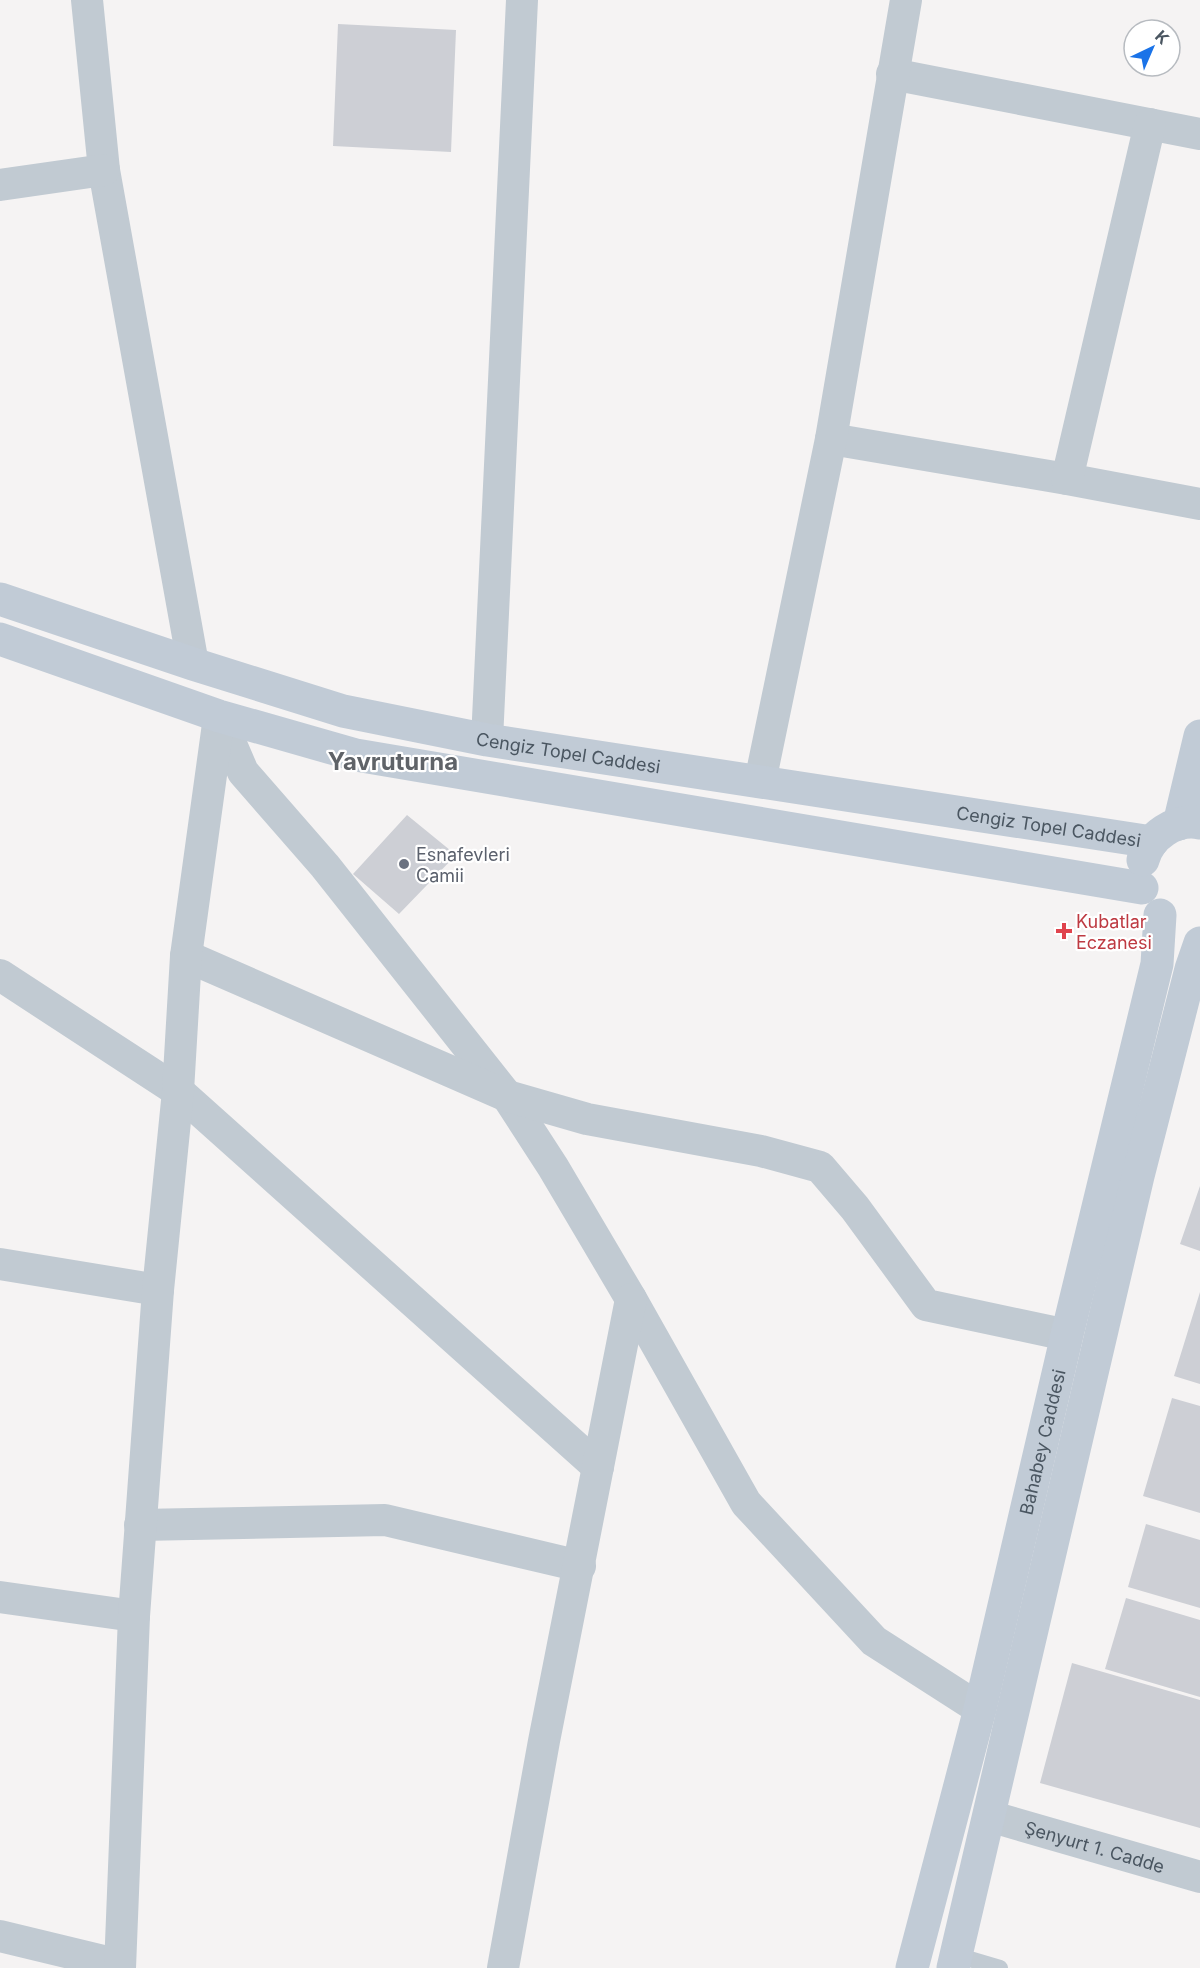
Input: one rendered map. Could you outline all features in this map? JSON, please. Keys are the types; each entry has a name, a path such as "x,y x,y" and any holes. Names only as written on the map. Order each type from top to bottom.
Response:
{"main road":[{"name":"Cengiz Topel Caddesi","path":"0,598 193,664 343,711 487,740 1152,842"},
{"name":"Cengiz Topel Caddesi","path":"0,639 219,716 356,755 1142,888 1140,871 1144,856 1152,842 1164,831 1189,824"},
{"path":"1189,824 1200,736"},
{"path":"1142,888 1149,903 1160,915 1174,923 1200,925"},
{"name":"Bahabey Caddesi","path":"912,1968 980,1709 1067,1335 1157,964 1160,915"},
{"name":"Bahabey Caddesi","path":"954,1962 1138,1176 1191,969 1200,943"}],"street":[{"path":"87,0 104,170 193,664"},
{"path":"487,740 522,0"},
{"path":"760,782 831,440 906,0"},
{"path":"892,74 1200,134"},
{"path":"1067,479 1150,124"},
{"path":"0,185 104,170"},
{"path":"831,440 1067,479 1200,504"},
{"path":"0,1936 120,1966 134,1617 158,1290 178,1091 186,956 219,716"},
{"path":"219,716 243,772 325,866 507,1095 553,1167 631,1299 746,1503 874,1641 980,1709"},
{"path":"186,956 507,1095 587,1119 761,1151 820,1167 855,1208 926,1305 1067,1335"},
{"path":"0,975 178,1091 598,1467"},
{"path":"0,1264 158,1290"},
{"path":"503,1968 544,1741 631,1299"},
{"path":"140,1525 385,1520 580,1566"},
{"path":"0,1597 134,1617"},
{"name":"Şenyurt 1. Cadde","path":"989,1816 1200,1877"}],"lane":[{"path":"954,1962 1000,1968"}],"building":[{"path":"338,24 456,30 451,152 333,146"},
{"name":"Esnafevleri Camii","path":"407,815 456,855 399,914 353,874"},
{"path":"1200,1186 1200,1251 1180,1244"},
{"path":"1200,1292 1200,1384 1174,1376"},
{"path":"1172,1398 1200,1406 1200,1513 1143,1496"},
{"path":"1146,1524 1200,1540 1200,1608 1128,1587"},
{"path":"1126,1598 1200,1620 1200,1697 1105,1669"},
{"path":"1072,1663 1200,1700 1200,1828 1040,1783"}],"place":[{"name":"Esnafevleri Camii","path":"404,864"},
{"name":"Kubatlar Eczanesi","path":"1064,931"}],"district":[{"name":"Yavruturna","path":"393,761"}]}
